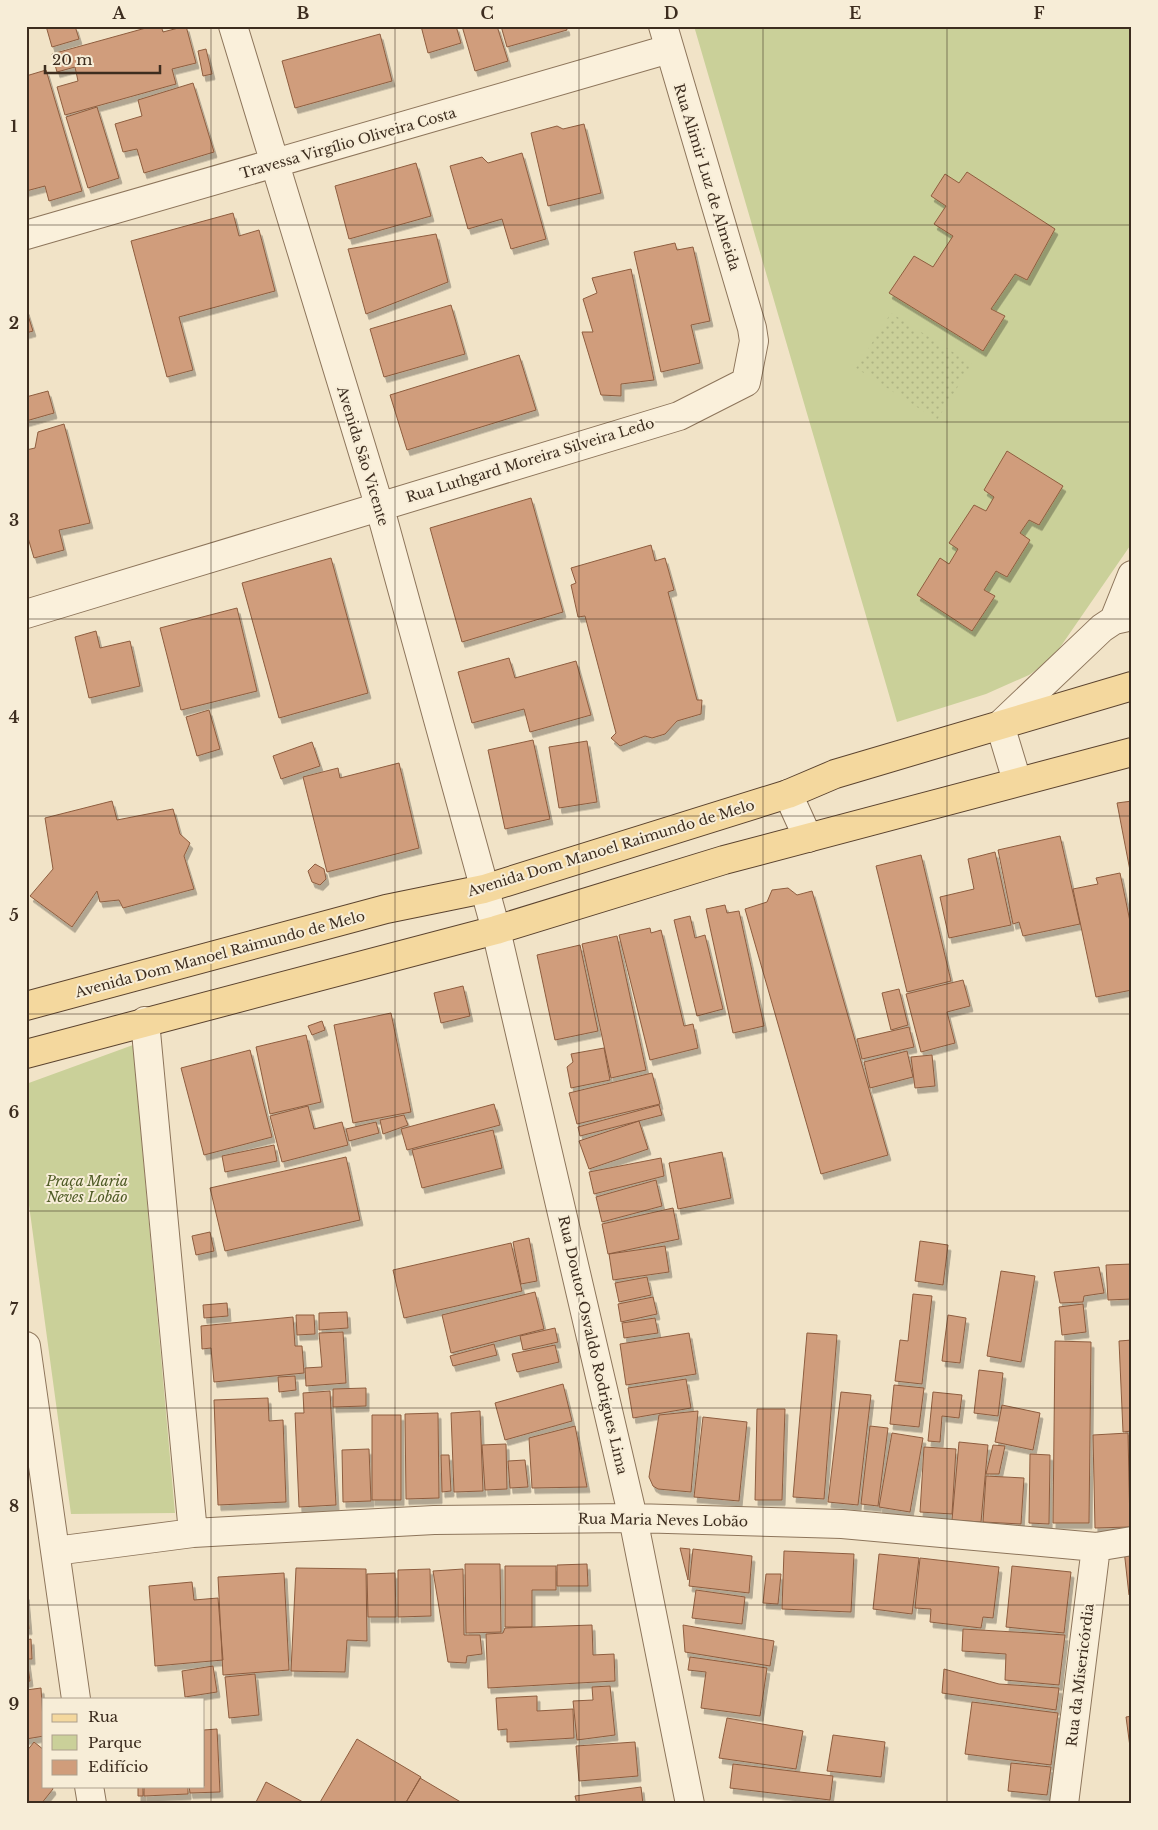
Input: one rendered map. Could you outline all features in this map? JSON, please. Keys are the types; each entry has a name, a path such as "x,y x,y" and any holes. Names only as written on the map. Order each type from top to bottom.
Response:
{"main road":[{"name":"Avenida Dom Manoel Raimundo de Melo","path":"26,1006 386,909 484,889 788,794 836,774 1132,686"},
{"path":"26,1054 145,1021 496,930 724,860 1132,752"}],"street":[{"name":"Avenida São Vicente","path":"232,26 276,164 379,505 484,889"},
{"name":"Travessa Virgílio Oliveira Costa","path":"26,235 276,164 666,38"},
{"name":"Rua Alimir Luz de Almeida","path":"666,38 752,328"},
{"name":"Rua Luthgard Moreira Silveira Ledo","path":"26,614 379,505 678,416 746,382 754,341 752,328"},
{"path":"1017,781 1000,725 1102,628 1123,618 1132,575"},
{"path":"788,794 808,838"},
{"name":"Rua Doutor Osvaldo Rodrigues Lima","path":"484,889 496,930 633,1518 690,1804"},
{"path":"54,1551 193,1533 145,1021"},
{"path":"26,1346 76,1698"},
{"name":"Rua Maria Neves Lobão","path":"193,1533 434,1520 633,1518 842,1524 1096,1547 1132,1541"},
{"name":"Rua da Misericórdia","path":"1064,1804 1096,1547"},
{"path":"89,1788 92,1804"}],"green space":[{"path":"694,26 1132,26 1132,543 1052,659 1029,675 986,694 897,722"},
{"path":"891,313 972,364 937,420 856,368"},
{"name":"Praça Maria Neves Lobão","path":"133,1045 175,1513 71,1514 26,1183 26,1084"}],"building":[{"path":"46,26 75,26 79,39 52,47"},
{"path":"153,26 161,26 163,32 186,26 196,63 172,69 176,84 65,115 57,87 78,81 75,67 57,72 52,54"},
{"path":"421,26 456,26 461,43 428,53"},
{"path":"462,26 497,26 508,61 475,71"},
{"path":"501,26 566,26 567,30 507,47"},
{"path":"380,34 392,81 295,108 282,61"},
{"path":"206,49 212,74 203,76 198,51"},
{"path":"46,70 82,191 49,201 45,186 26,191 26,76"},
{"path":"193,83 214,152 144,173 137,149 123,152 115,124 142,116 138,100"},
{"path":"97,107 119,178 88,188 66,117"},
{"path":"584,124 601,193 548,206 531,133 557,126 563,129"},
{"path":"522,153 546,239 511,249 502,219 468,229 450,166 482,157 488,163"},
{"path":"416,163 431,216 349,239 335,186"},
{"path":"967,172 1055,229 1027,280 1015,274 991,309 1005,316 983,351 889,293 914,256 933,267 953,236 934,224 946,206 931,196 945,174 959,183"},
{"path":"233,213 239,236 259,230 275,291 179,317 193,370 167,377 131,241"},
{"path":"436,234 448,282 366,314 348,249"},
{"path":"675,243 677,250 693,247 710,321 691,325 700,363 661,372 634,252"},
{"path":"631,269 654,380 621,384 621,396 601,395 582,332 593,332 583,299 597,293 592,278"},
{"path":"451,305 465,354 384,377 370,329"},
{"path":"26,309 33,331 26,333"},
{"path":"519,355 536,410 407,450 390,395"},
{"path":"48,391 54,413 26,421 26,397"},
{"path":"64,424 90,523 59,530 64,550 34,558 26,531 26,450 35,448 38,432"},
{"path":"1007,451 1063,486 1039,525 1029,520 1020,533 1030,540 1007,577 996,571 984,590 995,596 972,631 917,595 940,558 949,564 958,549 949,543 974,505 986,511 994,497 984,490"},
{"path":"531,498 563,612 462,642 430,528"},
{"path":"651,545 655,561 665,558 674,590 668,592 697,700 702,700 701,714 677,721 665,734 652,738 645,736 620,746 611,738 616,733 585,616 578,617 571,585 576,583 571,568"},
{"path":"331,558 368,693 279,718 242,583"},
{"path":"237,608 257,691 181,710 160,628"},
{"path":"96,631 100,648 130,641 140,686 89,698 75,637"},
{"path":"509,658 515,678 576,661 591,715 530,732 524,709 472,723 458,672"},
{"path":"209,710 220,749 197,756 186,717"},
{"path":"533,740 550,819 505,829 488,750"},
{"path":"587,741 597,802 559,808 549,747"},
{"path":"312,742 320,766 281,779 273,756"},
{"path":"399,763 419,848 327,872 303,777 338,768 340,778"},
{"path":"112,801 117,820 173,809 180,834 190,843 184,856 194,889 123,908 119,900 100,902 97,891 72,927 30,896 53,869 45,818"},
{"path":"1132,801 1132,881 1117,803"},
{"path":"1060,836 1080,924 1023,936 1019,922 1013,924 998,850"},
{"path":"995,852 1011,925 949,938 940,897 974,889 968,859"},
{"path":"921,855 951,981 907,992 876,866"},
{"path":"315,864 324,869 326,879 320,885 312,882 308,871"},
{"path":"1120,873 1132,931 1132,990 1096,997 1073,889 1098,884 1096,878"},
{"path":"788,888 797,895 812,891 888,1155 821,1174 745,909 767,902 772,890"},
{"path":"725,905 727,913 739,911 764,1026 733,1033 706,909"},
{"path":"690,916 695,938 705,935 723,1009 697,1016 674,920"},
{"path":"650,928 651,933 661,930 684,1026 693,1024 698,1048 650,1060 619,935"},
{"path":"617,936 646,1070 611,1078 582,944"},
{"path":"580,945 598,1031 555,1040 537,955"},
{"path":"963,980 970,1006 947,1012 955,1043 921,1052 906,994"},
{"path":"463,986 470,1016 441,1023 434,993"},
{"path":"899,989 908,1025 891,1030 882,993"},
{"path":"391,1013 411,1112 353,1123 334,1025"},
{"path":"322,1021 325,1030 312,1035 308,1026"},
{"path":"909,1027 914,1047 862,1059 857,1039"},
{"path":"306,1035 321,1102 270,1114 256,1047"},
{"path":"604,1048 610,1080 571,1088 567,1067 573,1062 571,1054"},
{"path":"250,1050 272,1137 204,1155 181,1068"},
{"path":"907,1051 913,1077 870,1088 864,1062"},
{"path":"932,1055 935,1086 915,1088 911,1057"},
{"path":"652,1073 660,1104 577,1124 569,1093"},
{"path":"494,1104 500,1125 407,1150 401,1129"},
{"path":"659,1105 662,1115 580,1136 578,1127"},
{"path":"308,1106 314,1129 342,1122 348,1145 282,1162 270,1116"},
{"path":"404,1115 408,1125 383,1134 380,1120"},
{"path":"639,1121 648,1149 589,1169 579,1141"},
{"path":"376,1122 379,1133 349,1141 346,1129"},
{"path":"493,1130 502,1168 422,1188 412,1150"},
{"path":"274,1145 277,1161 225,1172 222,1156"},
{"path":"722,1152 731,1198 678,1209 669,1163"},
{"path":"346,1157 360,1220 225,1251 210,1188"},
{"path":"661,1158 664,1176 594,1194 589,1172"},
{"path":"656,1180 662,1206 602,1222 596,1197"},
{"path":"673,1208 679,1239 608,1254 602,1224"},
{"path":"210,1232 214,1251 196,1255 192,1236"},
{"path":"529,1238 537,1281 521,1284 513,1242"},
{"path":"920,1241 948,1245 943,1285 915,1281"},
{"path":"511,1243 522,1291 404,1318 393,1270"},
{"path":"665,1246 669,1272 613,1280 609,1254"},
{"path":"1132,1264 1132,1299 1108,1300 1106,1265"},
{"path":"1099,1267 1104,1293 1084,1296 1083,1302 1060,1303 1054,1272"},
{"path":"1001,1271 1035,1276 1021,1362 987,1356"},
{"path":"647,1277 651,1295 619,1302 615,1283"},
{"path":"535,1292 544,1329 451,1353 442,1315"},
{"path":"913,1294 932,1296 922,1384 895,1381 900,1340 908,1341"},
{"path":"653,1297 657,1314 621,1322 618,1304"},
{"path":"227,1303 228,1316 204,1318 203,1305"},
{"path":"1083,1304 1086,1332 1062,1335 1059,1307"},
{"path":"347,1312 348,1328 319,1330 319,1313"},
{"path":"296,1315 314,1315 315,1334 297,1335"},
{"path":"948,1315 966,1318 960,1363 942,1361"},
{"path":"293,1317 295,1346 302,1346 304,1373 214,1382 211,1348 202,1349 201,1326"},
{"path":"655,1318 658,1333 624,1338 622,1323"},
{"path":"555,1328 558,1342 523,1350 520,1336"},
{"path":"343,1332 346,1383 306,1386 305,1368 322,1367 319,1333"},
{"path":"689,1333 696,1374 626,1385 620,1344"},
{"path":"807,1333 837,1335 824,1499 793,1497"},
{"path":"1132,1340 1132,1431 1123,1432 1119,1341"},
{"path":"1055,1341 1091,1342 1089,1523 1053,1523"},
{"path":"494,1344 497,1355 453,1366 450,1356"},
{"path":"555,1345 559,1362 517,1372 512,1354"},
{"path":"979,1370 1003,1373 998,1416 974,1413"},
{"path":"295,1376 296,1390 279,1392 278,1377"},
{"path":"686,1379 691,1408 633,1418 628,1388"},
{"path":"563,1384 572,1421 505,1440 495,1403"},
{"path":"894,1385 924,1388 919,1427 890,1424"},
{"path":"366,1388 366,1406 333,1407 333,1389"},
{"path":"330,1391 336,1505 299,1507 295,1413 304,1413 303,1393"},
{"path":"841,1392 871,1395 858,1505 828,1502"},
{"path":"933,1392 962,1395 959,1418 942,1416 940,1442 928,1441"},
{"path":"268,1398 269,1421 283,1420 286,1502 218,1505 214,1400"},
{"path":"1002,1405 1040,1413 1033,1450 995,1442"},
{"path":"757,1409 785,1409 782,1500 755,1500"},
{"path":"480,1411 483,1491 454,1492 451,1413"},
{"path":"698,1411 691,1492 658,1489 653,1486 649,1477 659,1415"},
{"path":"438,1413 439,1498 406,1499 405,1414"},
{"path":"372,1415 401,1415 401,1500 372,1500"},
{"path":"703,1417 747,1422 739,1501 694,1497"},
{"path":"575,1426 587,1487 532,1488 529,1438"},
{"path":"870,1426 888,1428 878,1506 861,1504"},
{"path":"892,1433 923,1438 910,1512 879,1507"},
{"path":"1128,1433 1130,1527 1095,1528 1093,1435"},
{"path":"1129,1435 1132,1435 1131,1515"},
{"path":"959,1442 988,1445 981,1522 952,1520"},
{"path":"506,1444 507,1489 485,1490 482,1445"},
{"path":"993,1445 1005,1446 999,1474 986,1474"},
{"path":"924,1447 956,1449 952,1514 920,1512"},
{"path":"369,1449 371,1501 343,1502 342,1450"},
{"path":"1030,1454 1050,1455 1049,1524 1029,1523"},
{"path":"441,1455 449,1455 451,1491 442,1492"},
{"path":"525,1460 528,1487 510,1488 508,1461"},
{"path":"986,1476 1024,1478 1021,1524 983,1522"},
{"path":"680,1548 690,1549 688,1580"},
{"path":"693,1549 752,1556 749,1593 689,1586"},
{"path":"1132,1549 1132,1595 1129,1595 1124,1550"},
{"path":"784,1551 854,1554 851,1612 782,1609"},
{"path":"879,1554 919,1558 912,1614 873,1609"},
{"path":"920,1558 999,1567 993,1618 983,1617 981,1628 930,1622 931,1609 915,1608"},
{"path":"465,1564 500,1564 501,1632 466,1633"},
{"path":"587,1564 588,1586 557,1586 557,1565"},
{"path":"505,1566 556,1566 556,1590 532,1590 532,1627 505,1627"},
{"path":"1012,1566 1071,1572 1064,1633 1006,1627"},
{"path":"296,1568 366,1569 367,1641 347,1640 345,1672 291,1671"},
{"path":"430,1569 431,1616 398,1617 398,1570"},
{"path":"463,1569 464,1635 480,1635 482,1654 467,1656 466,1663 448,1662 433,1571"},
{"path":"284,1573 289,1670 223,1675 218,1577"},
{"path":"395,1573 396,1617 368,1617 367,1574"},
{"path":"766,1574 781,1574 778,1604 763,1603"},
{"path":"192,1582 194,1600 218,1598 223,1660 155,1666 149,1586"},
{"path":"696,1590 745,1597 742,1624 692,1618"},
{"path":"26,1594 29,1629 26,1629"},
{"path":"592,1625 593,1655 614,1654 615,1681 488,1688 486,1634 503,1633 505,1628"},
{"path":"683,1625 774,1641 770,1666 685,1652"},
{"path":"963,1629 1065,1635 1059,1685 1005,1680 1006,1654 962,1651"},
{"path":"31,1639 32,1659 27,1659 30,1681 26,1682 26,1640"},
{"path":"690,1657 767,1668 760,1716 701,1708 706,1672 688,1670"},
{"path":"213,1666 217,1692 185,1697 182,1671"},
{"path":"944,1669 999,1684 1059,1688 1056,1710 942,1693"},
{"path":"255,1674 259,1715 229,1718 225,1677"},
{"path":"610,1686 615,1735 577,1740 573,1701 593,1700 592,1687"},
{"path":"41,1688 42,1736 26,1739 26,1690"},
{"path":"537,1696 537,1711 573,1709 574,1738 507,1742 507,1729 498,1730 496,1698"},
{"path":"972,1702 1058,1713 1051,1765 965,1754"},
{"path":"1132,1716 1132,1747 1130,1747 1126,1717"},
{"path":"727,1718 803,1731 796,1769 719,1758"},
{"path":"217,1729 220,1792 190,1793 189,1788 205,1788 205,1730"},
{"path":"833,1735 885,1742 881,1777 827,1771"},
{"path":"357,1739 421,1777 405,1804 319,1804"},
{"path":"34,1742 42,1748 42,1788 53,1789 41,1804 26,1804 26,1752"},
{"path":"635,1742 638,1776 579,1781 576,1746"},
{"path":"1011,1763 1051,1767 1047,1795 1008,1791"},
{"path":"733,1764 833,1776 830,1800 730,1788"},
{"path":"420,1778 464,1804 405,1804"},
{"path":"266,1782 303,1802 302,1804 255,1804"},
{"path":"641,1787 643,1804 577,1804 575,1796"},
{"path":"138,1788 143,1788 143,1796 138,1796"},
{"path":"144,1788 188,1788 188,1794 144,1796"}]}
